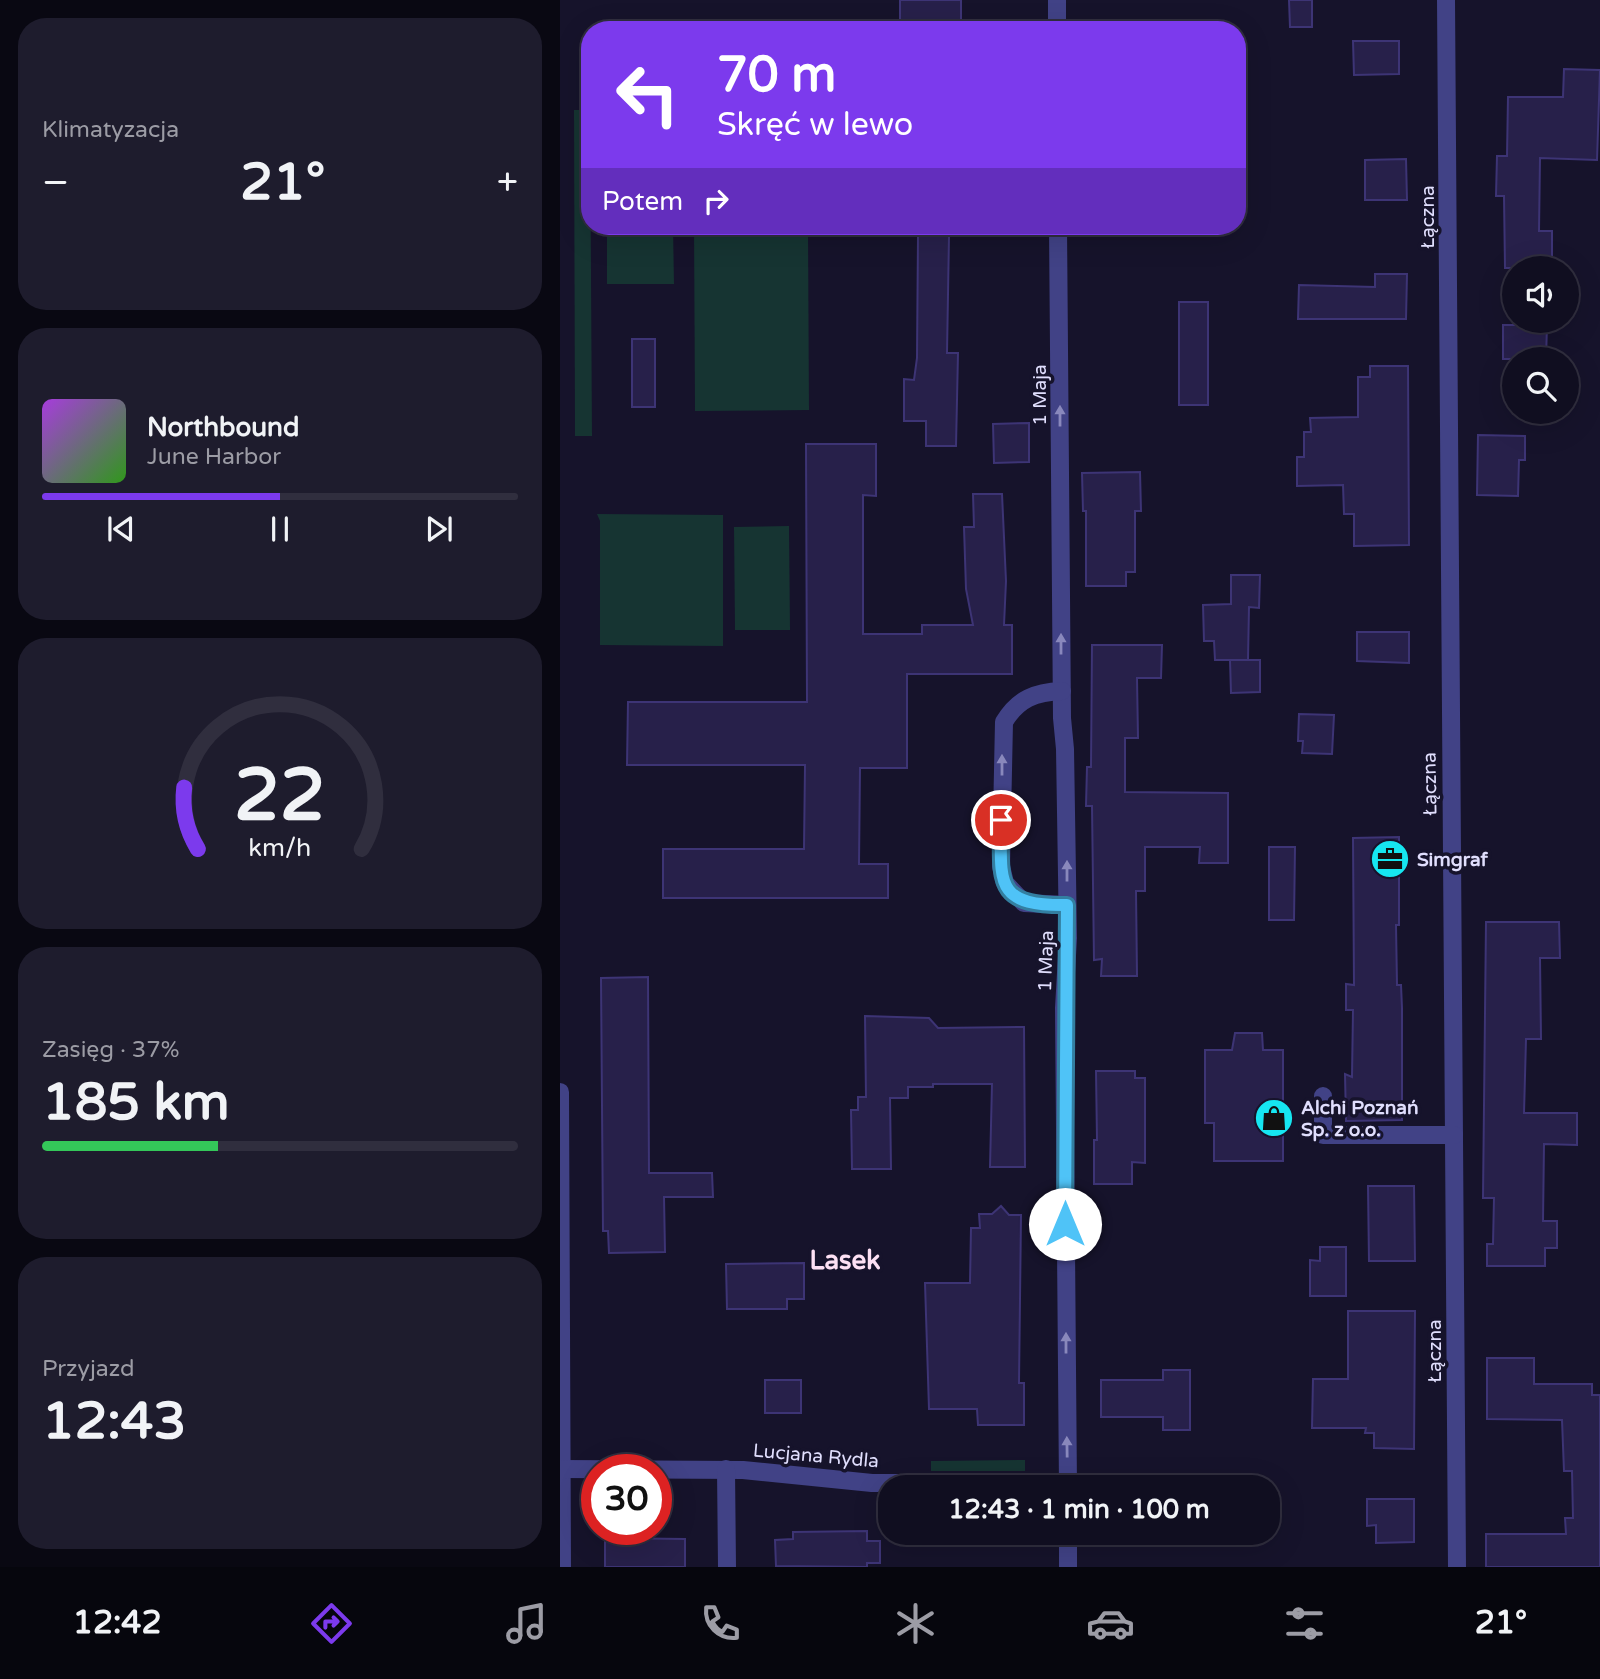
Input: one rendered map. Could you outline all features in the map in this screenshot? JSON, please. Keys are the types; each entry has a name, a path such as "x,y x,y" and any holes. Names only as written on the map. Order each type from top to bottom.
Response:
{"street":[{"path":"1057,0 1057,21"},
{"name":"Łączna","path":"1446,0 1457,1567"},
{"name":"1 Maja","path":"1058,235 1062,691 1067,905 1064,1022 1068,1475"},
{"path":"1062,691 1032,695 1018,705 1004,722 1001,866 1004,883 1024,903 1067,905"},
{"path":"560,1092 562,1567"},
{"path":"1323,1096 1323,1135 1454,1135"},
{"name":"Lucjana Rydla","path":"562,1469 726,1469 878,1482"},
{"path":"726,1469 727,1567"},
{"path":"1068,1545 1068,1567"}],"green space":[{"path":"574,110 581,110 581,235 591,235 592,436 575,436"},
{"path":"607,235 673,235 674,284 607,284"},
{"path":"694,235 808,235 809,410 695,411"},
{"path":"597,514 723,515 723,646 600,645 600,521"},
{"path":"789,526 790,630 735,630 734,527"},
{"path":"1025,1460 1025,1471 931,1471 931,1461"}],"building":[{"path":"900,0 961,0 961,21 900,21"},
{"path":"1289,0 1312,0 1312,27 1290,27"},
{"path":"1353,41 1399,41 1399,74 1354,75"},
{"path":"1564,69 1600,70 1597,160 1540,158 1539,231 1552,231 1552,256 1505,256 1504,196 1496,196 1497,156 1507,156 1508,97 1563,97"},
{"path":"1406,159 1407,200 1365,200 1365,160"},
{"path":"918,236 949,236 947,353 958,353 956,446 926,446 926,421 904,421 904,379 914,380 917,358"},
{"path":"1375,274 1407,274 1406,319 1298,319 1299,285 1375,287"},
{"path":"1179,302 1208,302 1208,405 1179,405"},
{"path":"1503,333 1547,333 1546,347 1503,347"},
{"path":"632,339 655,339 655,407 632,407"},
{"path":"1370,366 1408,366 1409,545 1354,546 1354,514 1344,514 1343,485 1297,486 1297,457 1304,457 1304,432 1311,432 1310,418 1358,417 1358,377 1370,377"},
{"path":"1029,423 1029,462 994,463 993,424"},
{"path":"1478,435 1525,436 1525,460 1519,460 1518,496 1477,495"},
{"path":"806,444 876,444 876,496 863,495 863,634 922,634 922,625 973,625 966,589 964,527 974,527 973,494 1002,494 1006,581 1004,625 1012,625 1012,674 907,674 907,768 860,768 859,864 888,864 888,898 663,898 663,849 804,849 805,765 627,765 628,702 807,702"},
{"path":"1140,472 1141,511 1135,511 1135,572 1126,572 1126,586 1086,586 1086,511 1083,511 1082,473"},
{"path":"1231,575 1260,575 1259,608 1249,607 1248,660 1215,660 1214,641 1204,641 1203,605 1231,604"},
{"path":"1357,632 1409,632 1409,663 1357,661"},
{"path":"1092,645 1162,645 1161,678 1137,678 1138,738 1125,738 1125,792 1228,793 1228,863 1199,863 1200,847 1145,847 1145,891 1136,891 1137,976 1101,976 1102,959 1094,960 1092,806 1086,806 1087,767 1091,767"},
{"path":"1230,660 1260,660 1260,692 1231,693"},
{"path":"1299,714 1334,715 1332,754 1302,753 1303,741 1298,741"},
{"path":"1399,837 1399,925 1396,925 1397,985 1401,985 1402,1008 1402,1120 1346,1121 1345,1074 1352,1077 1353,1010 1346,1010 1346,984 1354,985 1353,838"},
{"path":"1269,847 1295,847 1294,920 1269,920"},
{"path":"1486,922 1559,922 1560,958 1540,958 1541,1039 1526,1039 1524,1113 1577,1113 1577,1145 1544,1144 1543,1221 1557,1221 1557,1248 1545,1248 1545,1266 1487,1266 1487,1244 1493,1244 1494,1198 1483,1198"},
{"path":"648,977 649,1173 712,1173 713,1197 664,1197 665,1252 609,1253 608,1231 603,1231 601,978"},
{"path":"865,1016 929,1018 938,1028 1024,1027 1025,1167 990,1167 992,1084 933,1084 933,1087 908,1087 908,1098 890,1098 891,1169 852,1169 851,1110 858,1110 858,1097 866,1097"},
{"path":"1235,1033 1262,1033 1263,1050 1283,1050 1283,1161 1214,1161 1214,1123 1205,1123 1205,1050 1232,1050"},
{"path":"1096,1071 1135,1071 1135,1078 1145,1078 1145,1163 1132,1162 1132,1184 1094,1184 1094,1140 1097,1140"},
{"path":"1368,1186 1414,1186 1415,1261 1369,1261"},
{"path":"1001,1206 1009,1215 1021,1215 1019,1383 1024,1383 1024,1425 978,1425 977,1409 929,1409 925,1283 970,1283 971,1228 980,1228 979,1214 992,1214"},
{"path":"1320,1247 1346,1247 1346,1296 1310,1296 1310,1260 1320,1261"},
{"path":"804,1263 804,1299 787,1299 787,1309 727,1309 726,1264"},
{"path":"1348,1311 1415,1311 1414,1449 1374,1448 1374,1433 1365,1433 1366,1428 1312,1428 1313,1379 1348,1379"},
{"path":"1487,1358 1534,1358 1534,1384 1592,1384 1592,1395 1600,1395 1600,1567 1486,1567 1486,1534 1566,1534 1565,1518 1573,1518 1572,1471 1564,1471 1562,1420 1487,1419"},
{"path":"1163,1370 1190,1370 1190,1430 1163,1430 1163,1417 1101,1417 1101,1380 1163,1380"},
{"path":"765,1380 801,1380 801,1413 765,1413"},
{"path":"1367,1499 1414,1499 1414,1542 1376,1543 1376,1525 1367,1526"},
{"path":"867,1531 867,1541 878,1541 880,1545 880,1563 867,1563 867,1567 776,1566 775,1540 793,1539 793,1532"},
{"path":"672,1539 685,1539 685,1567 605,1567 605,1545 672,1545"}],"place":[{"name":"Simgraf","path":"1390,859"},
{"name":"Alchi Poznań Sp. z o.o.","path":"1274,1118"}],"district":[{"name":"Lasek","path":"845,1260"}],"route":[{"path":"1001,820 1002,875 1010,891 1024,903 1067,905 1068,961 1064,1009 1065,1224"}]}
